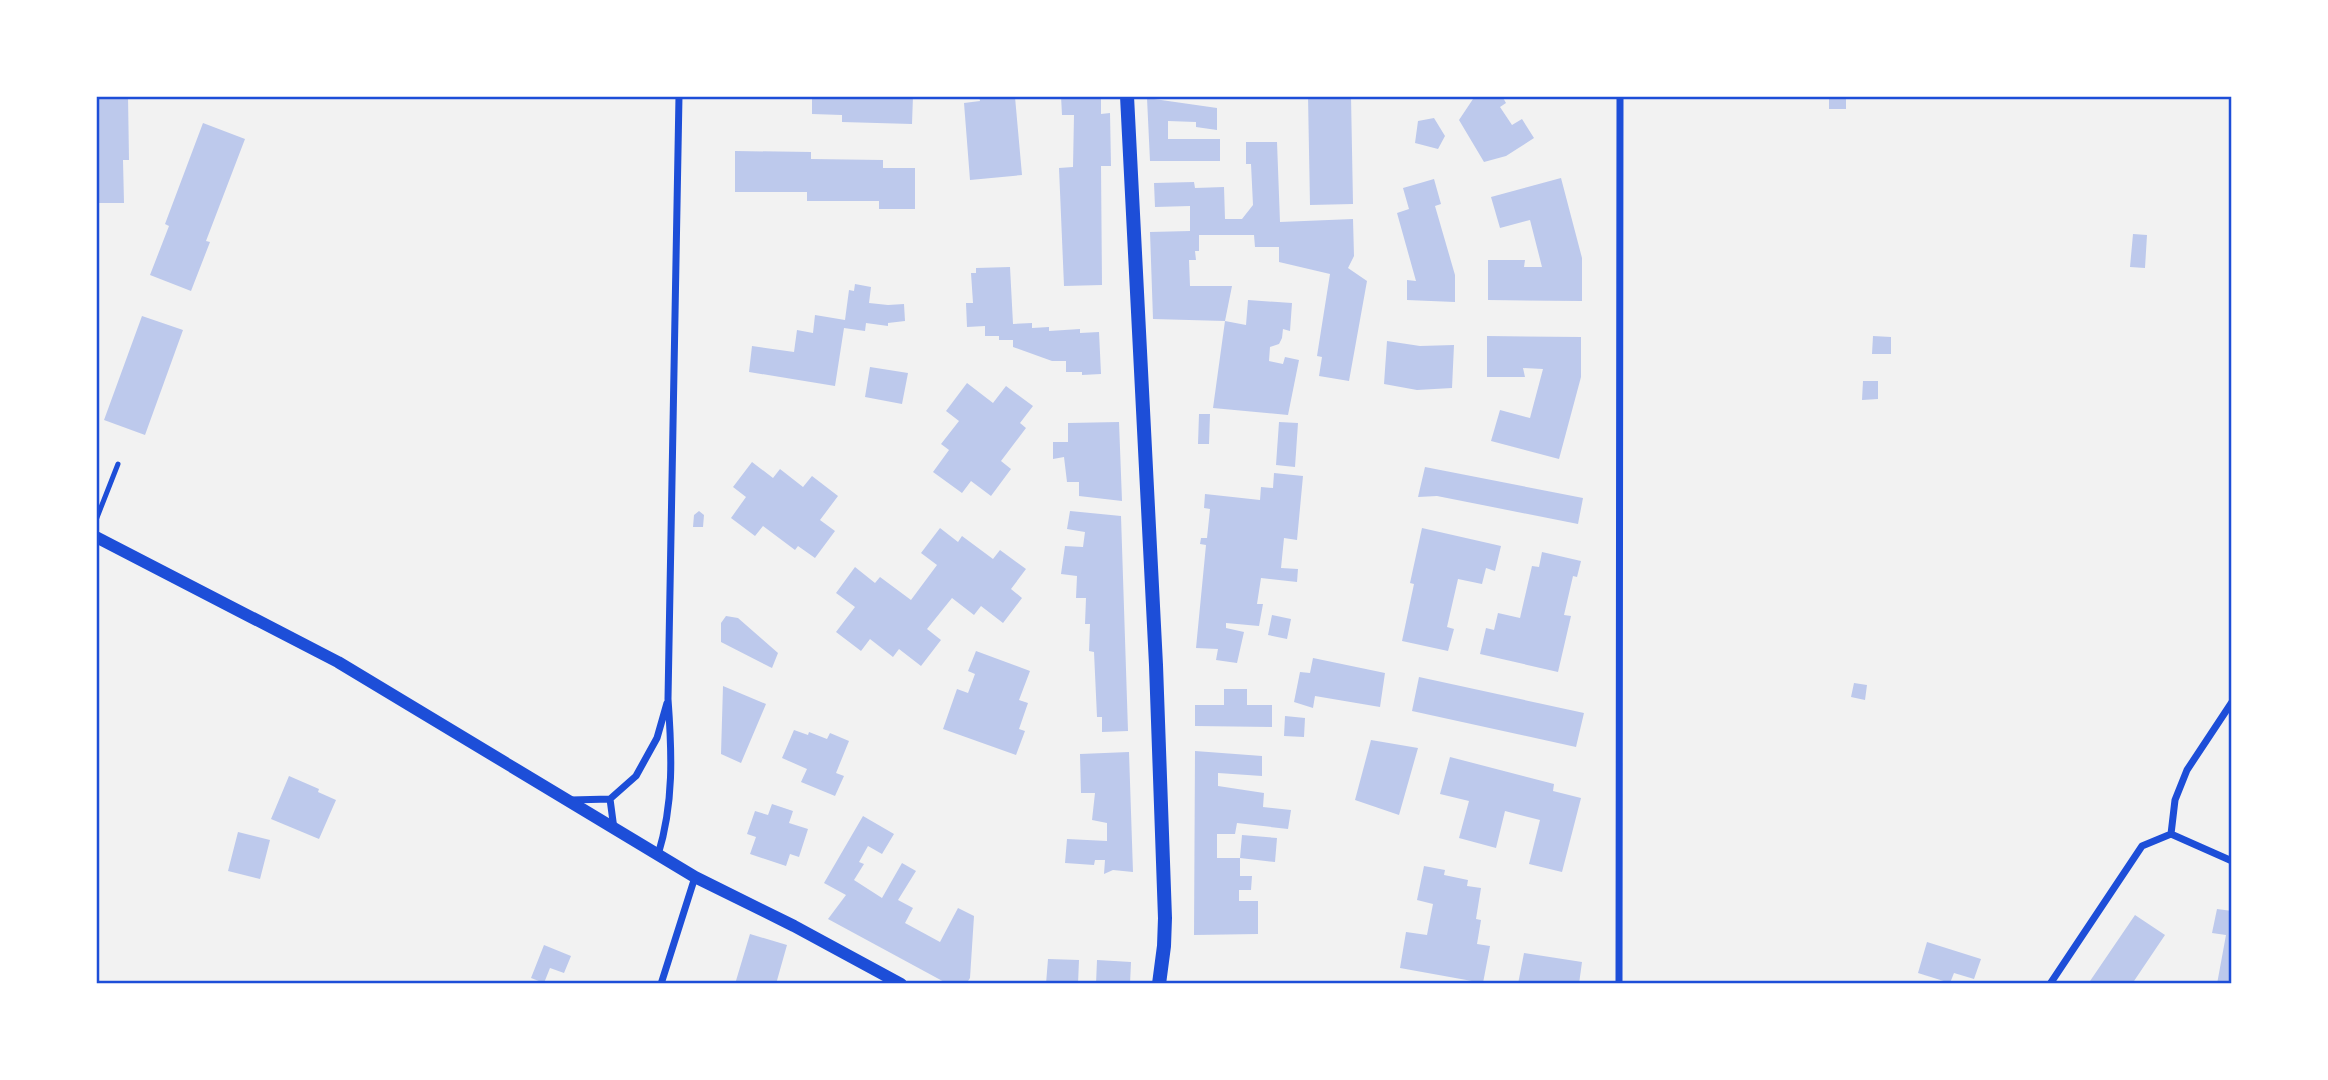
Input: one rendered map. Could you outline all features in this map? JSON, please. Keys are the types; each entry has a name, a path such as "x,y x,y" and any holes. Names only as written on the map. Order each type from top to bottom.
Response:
{"main road":[{"path":"1127,96 1157,678 1165,918 1159,984"}],"street":[{"path":"658,855 670,808 672,774 668,699 679,96"},
{"path":"1619,984 1620,96"},
{"path":"96,537 338,662 695,877 794,926 901,984"},
{"path":"566,800 610,799 636,776 657,738 668,699"},
{"path":"2171,834 2175,800 2187,770 2232,702"},
{"path":"610,799 614,829"},
{"path":"2050,984 2142,846 2171,834 2232,861"},
{"path":"661,984 695,877"}],"lane":[{"path":"96,520 118,464"}],"building":[{"path":"96,96 128,96 129,160 123,160 124,203 96,203"},
{"path":"812,96 913,96 912,124 842,122 842,115 812,114"},
{"path":"979,96 1015,97 1022,175 970,180 964,103 980,101"},
{"path":"1061,96 1101,96 1101,114 1110,113 1111,166 1101,166 1102,285 1064,286 1059,168 1073,167 1074,115 1062,115"},
{"path":"1308,96 1351,96 1353,204 1310,205"},
{"path":"1479,96 1502,96 1506,103 1500,107 1512,125 1522,119 1534,138 1506,156 1484,162 1459,120 1473,99"},
{"path":"1829,96 1846,96 1846,109 1829,109"},
{"path":"1147,98 1217,108 1217,130 1196,127 1196,122 1168,121 1168,139 1220,139 1220,161 1150,161"},
{"path":"1434,118 1445,136 1438,149 1415,143 1418,121"},
{"path":"203,123 245,139 206,241 210,242 191,291 150,275 169,226 165,224"},
{"path":"1246,142 1277,142 1280,222 1353,219 1354,256 1348,268 1367,281 1349,381 1319,376 1322,357 1317,356 1330,274 1279,262 1279,247 1255,247 1254,235 1199,235 1196,260 1189,260 1190,286 1232,286 1225,321 1153,319 1150,232 1190,231 1190,206 1155,207 1154,183 1194,182 1195,188 1224,187 1225,219 1242,219 1253,205 1251,164 1246,164"},
{"path":"735,151 811,152 811,159 883,160 883,168 915,168 915,209 879,209 879,201 807,201 807,192 735,192"},
{"path":"1561,178 1582,258 1582,301 1488,300 1488,260 1525,260 1524,267 1542,267 1530,220 1500,228 1491,197"},
{"path":"1434,179 1441,204 1435,206 1455,275 1455,302 1407,300 1407,280 1416,281 1397,213 1409,209 1403,188"},
{"path":"2133,234 2147,235 2145,268 2130,267"},
{"path":"1010,267 1013,324 1032,323 1032,328 1049,327 1049,331 1080,329 1080,333 1099,332 1101,374 1066,372 1066,361 1052,361 1013,347 1013,340 985,336 985,326 967,327 966,303 973,303 971,273 976,273 976,268"},
{"path":"855,284 871,287 869,303 904,304 905,321 888,323 888,326 866,323 865,331 844,328 835,386 749,372 752,346 794,352 797,330 813,333 815,315 845,320 849,290 854,291"},
{"path":"1248,300 1292,303 1290,331 1283,329 1279,344 1270,347 1269,361 1283,364 1285,357 1299,360 1288,415 1213,408 1225,321 1246,325"},
{"path":"142,316 183,330 145,435 104,420"},
{"path":"1487,336 1581,337 1581,377 1559,459 1491,441 1500,410 1530,418 1543,369 1523,368 1525,377 1487,377"},
{"path":"1873,336 1891,337 1891,354 1872,354"},
{"path":"1387,341 1420,346 1454,345 1452,388 1417,390 1384,384"},
{"path":"870,367 908,373 902,404 865,397"},
{"path":"1863,381 1878,381 1878,399 1862,400"},
{"path":"967,383 993,403 1006,386 1033,406 1020,423 1026,428 1001,461 1011,469 991,496 971,481 962,493 933,472 949,450 941,444 959,421 946,411"},
{"path":"1199,414 1210,414 1209,444 1198,444"},
{"path":"1119,422 1122,501 1079,496 1079,482 1067,482 1064,457 1053,459 1053,442 1068,442 1068,423"},
{"path":"1279,422 1298,423 1295,467 1276,465"},
{"path":"752,462 773,478 780,469 803,487 812,476 838,496 820,520 835,531 815,558 798,546 795,550 763,526 755,536 731,518 746,497 733,487"},
{"path":"1425,467 1583,498 1578,524 1437,496 1418,497"},
{"path":"1274,473 1303,476 1297,540 1284,538 1281,568 1298,569 1297,582 1261,578 1257,604 1263,604 1259,626 1226,623 1226,628 1244,632 1237,663 1216,660 1218,649 1196,648 1206,545 1200,544 1201,538 1207,538 1210,509 1204,508 1205,494 1260,500 1261,487 1273,488"},
{"path":"699,511 704,515 703,527 693,527 694,515"},
{"path":"1070,511 1121,516 1128,731 1102,732 1102,717 1097,717 1094,652 1089,651 1090,624 1085,624 1086,598 1076,598 1077,576 1061,574 1065,546 1083,547 1085,532 1067,529"},
{"path":"940,528 958,542 962,536 993,559 1000,550 1026,569 1011,589 1022,598 1003,623 981,606 974,615 952,598 927,629 941,640 921,666 899,649 893,657 870,639 861,651 836,632 855,607 836,593 855,567 875,583 880,577 911,600 937,565 921,553"},
{"path":"1422,528 1501,546 1495,571 1486,568 1482,584 1458,579 1447,627 1454,629 1448,651 1402,641 1414,584 1410,583"},
{"path":"1542,552 1581,561 1577,577 1573,576 1564,615 1571,616 1558,672 1480,654 1486,628 1494,630 1498,613 1520,618 1532,566 1539,567"},
{"path":"1272,615 1291,619 1287,639 1268,635"},
{"path":"726,616 738,618 778,653 772,668 721,642 721,623"},
{"path":"976,651 1030,671 1019,700 1028,703 1019,729 1025,731 1016,755 943,729 957,689 968,693 975,674 968,671"},
{"path":"1313,658 1385,673 1380,707 1315,696 1313,708 1294,702 1300,672 1310,673"},
{"path":"1419,677 1584,713 1576,747 1412,711"},
{"path":"1854,683 1867,685 1865,700 1851,697"},
{"path":"723,686 766,704 741,763 721,754"},
{"path":"1224,689 1247,689 1247,705 1272,705 1272,727 1195,726 1195,705 1224,705"},
{"path":"1285,716 1305,718 1304,737 1284,736"},
{"path":"794,730 827,739 830,733 849,741 836,773 844,776 835,796 801,782 807,769 782,758"},
{"path":"1371,740 1418,748 1399,815 1355,800"},
{"path":"1195,751 1262,756 1262,776 1218,773 1218,786 1264,793 1263,807 1291,810 1288,829 1237,823 1235,834 1217,834 1217,858 1240,858 1240,876 1252,876 1251,890 1239,890 1239,901 1258,901 1258,934 1194,935"},
{"path":"1129,752 1133,872 1113,870 1104,874 1105,860 1095,860 1094,865 1065,863 1067,839 1107,841 1107,823 1092,820 1095,793 1081,793 1080,754"},
{"path":"1450,757 1554,784 1553,791 1581,798 1562,872 1529,864 1540,820 1505,811 1496,848 1459,838 1469,801 1440,794"},
{"path":"289,776 336,800 319,839 271,819"},
{"path":"772,804 793,811 789,823 808,829 799,857 790,854 786,866 750,854 756,837 747,834 755,811 768,815"},
{"path":"863,816 894,834 882,854 868,846 859,862 864,864 854,880 882,898 902,863 916,871 898,900 913,908 905,923 940,942 958,908 974,916 970,978 966,984 948,984 828,919 846,895 824,883"},
{"path":"238,832 270,840 260,879 228,871"},
{"path":"1242,835 1277,838 1275,862 1240,858"},
{"path":"1424,866 1445,870 1444,875 1468,880 1467,886 1481,888 1476,919 1481,920 1477,944 1490,946 1483,983 1400,968 1406,932 1427,935 1433,904 1417,900"},
{"path":"2217,909 2232,911 2232,984 2217,984 2226,935 2212,933"},
{"path":"2135,915 2165,935 2132,984 2088,984"},
{"path":"750,934 787,945 776,984 735,984"},
{"path":"1927,942 1981,959 1974,979 1954,973 1950,983 1918,973"},
{"path":"544,945 571,956 564,973 550,968 544,983 531,978"},
{"path":"1524,953 1582,962 1579,984 1518,984"},
{"path":"1048,959 1079,960 1078,984 1046,984"},
{"path":"1097,960 1131,962 1130,984 1096,984"}]}
